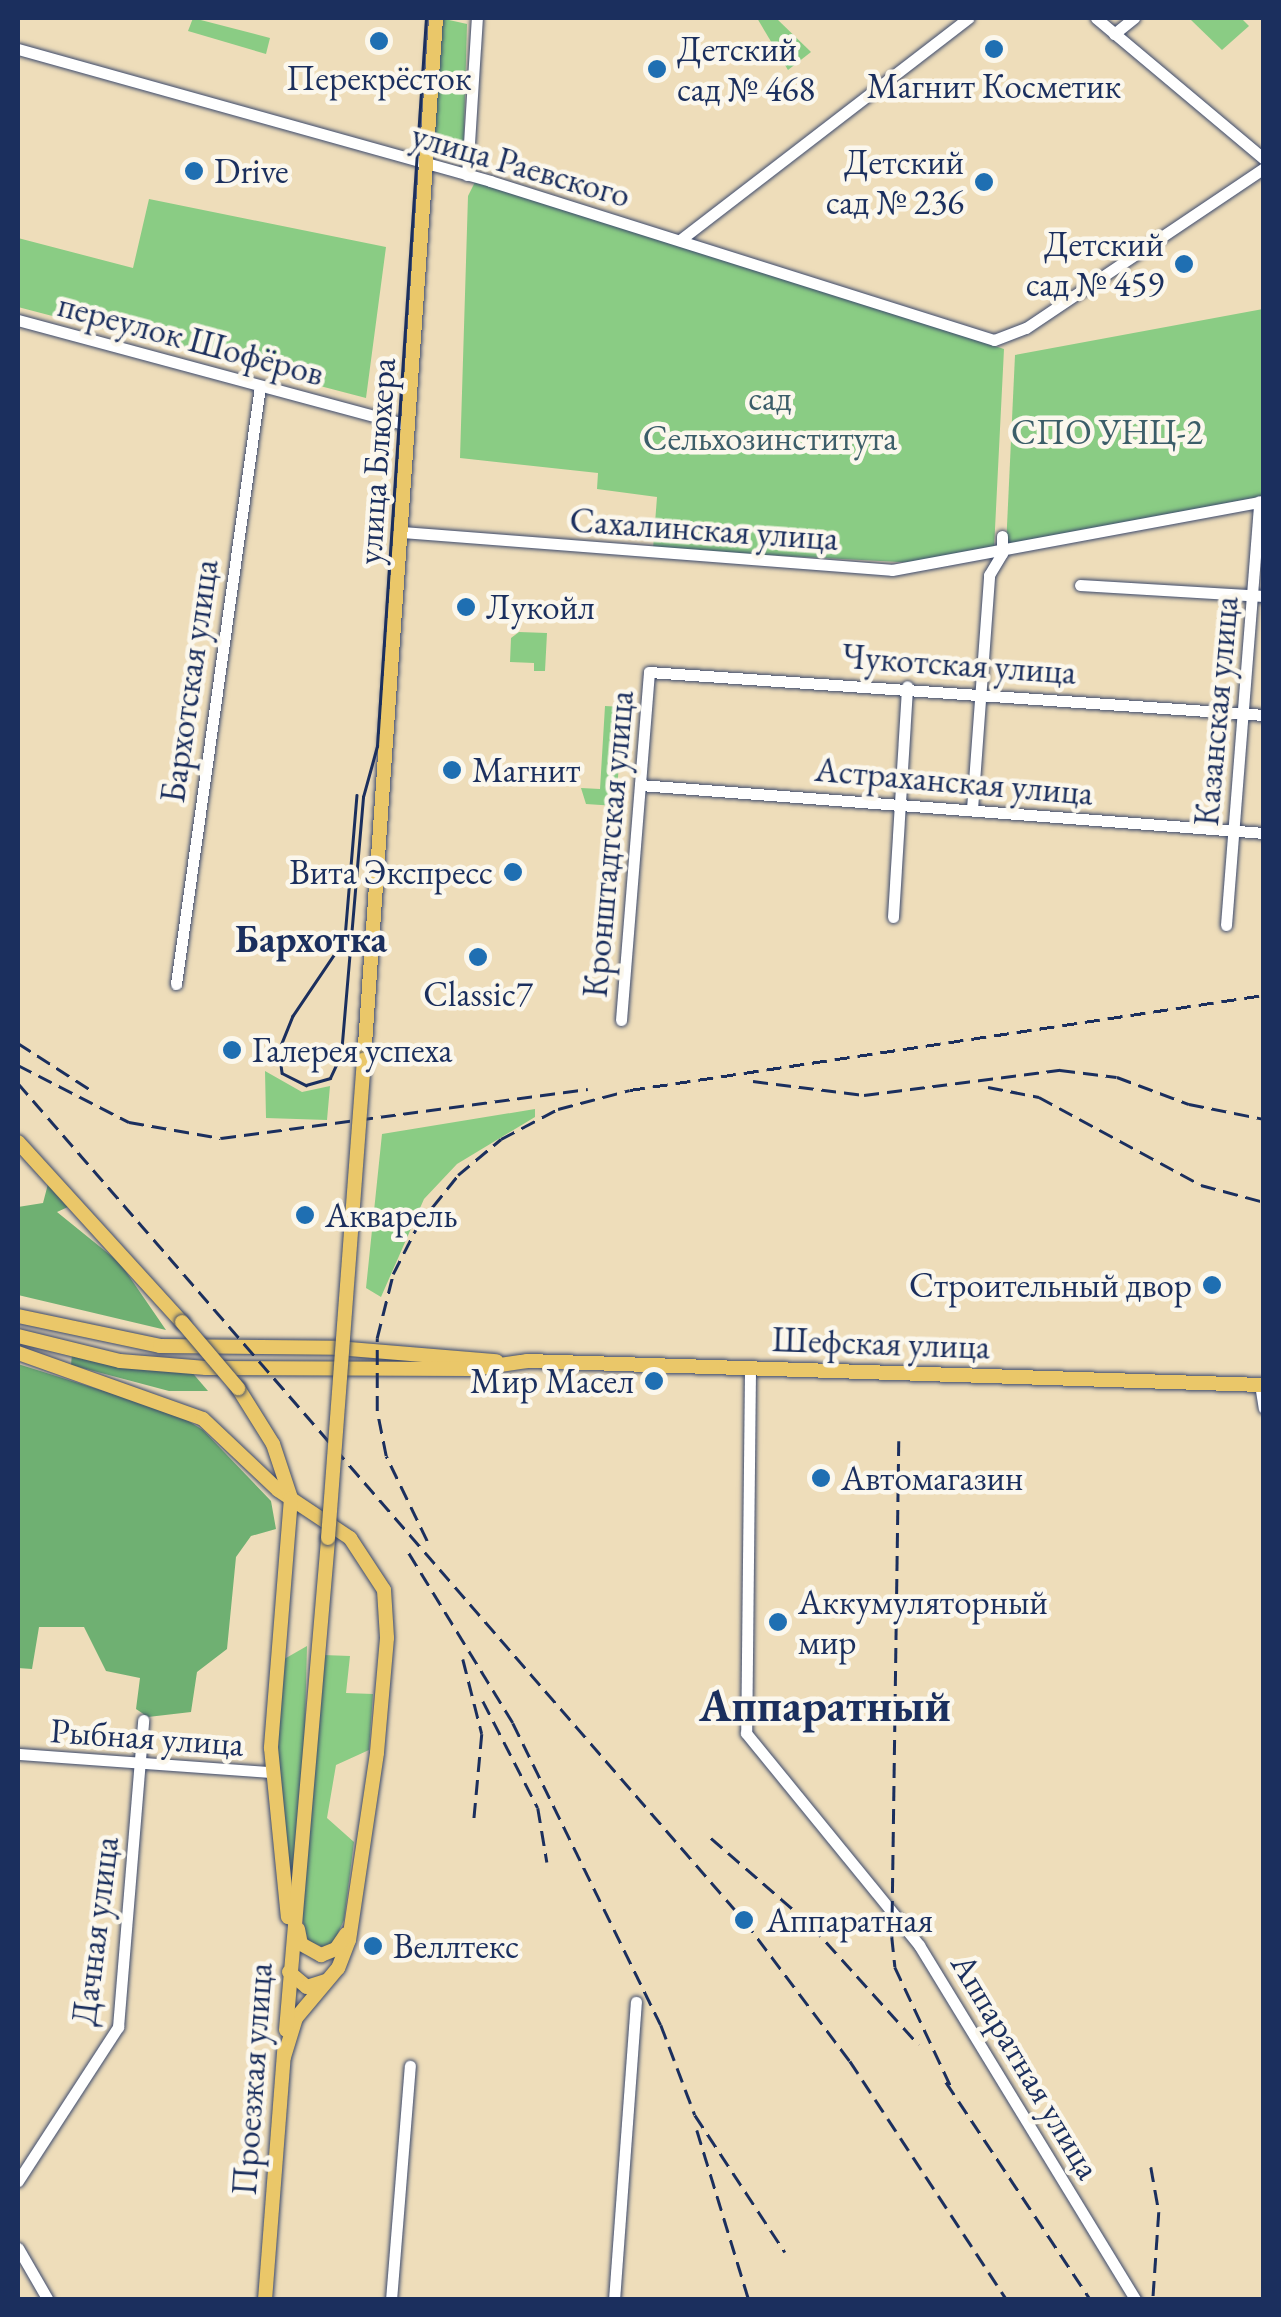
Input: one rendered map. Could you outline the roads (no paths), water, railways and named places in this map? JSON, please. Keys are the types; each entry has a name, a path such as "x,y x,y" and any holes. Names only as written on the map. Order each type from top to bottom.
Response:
{"main road":[{"name":"улица Блюхера","path":"301,1864 374,909 436,18"},
{"path":"18,1145 42,1166 182,1322 238,1388 272,1444 292,1498 274,1662 272,1772 290,1966 307,1988 329,1979"},
{"path":"18,1316 160,1346 338,1348 497,1362"},
{"path":"18,1336 120,1361 206,1368 473,1369 497,1362"},
{"path":"18,1354 203,1419 292,1498 350,1538 376,1572 387,1602 377,1752 353,1920 342,1961 296,2018 284,2058"},
{"name":"Шефская улица","path":"497,1362 1262,1385"},
{"name":"Проезжая улица","path":"265,2300 301,1864"},
{"path":"298,1910 301,1944 321,1955 336,1949 353,1920"}],"street":[{"path":"467,175 478,18"},
{"path":"680,240 968,18"},
{"path":"1096,18 1264,159"},
{"path":"1114,34 1134,18"},
{"name":"улица Раевского","path":"18,49 490,181 967,334 1006,340 1264,168"},
{"name":"переулок Шофёров","path":"18,320 408,426"},
{"name":"Бархотская улица","path":"176,984 260,386"},
{"name":"Сахалинская улица","path":"401,532 892,570 1002,553 1261,501"},
{"name":"Казанская улица","path":"1226,926 1241,713 1258,596 1261,501"},
{"path":"972,809 988,575 1002,553 1002,536"},
{"path":"1080,585 1258,596"},
{"name":"Чукотская улица","path":"649,672 907,686 1264,715"},
{"name":"Кронштадтская улица","path":"621,1020 649,672"},
{"path":"894,917 907,686"},
{"name":"Астраханская улица","path":"640,786 1264,833"},
{"name":"Аппаратная улица","path":"750,1370 746,1732 920,1945 1136,2300"},
{"path":"1262,1385 1264,1408"},
{"name":"Дачная улица","path":"18,2181 118,2027 143,1720"},
{"name":"Рыбная улица","path":"18,1754 139,1766 272,1772"},
{"path":"614,2300 636,2002"},
{"path":"391,2300 410,2066"},
{"path":"18,2248 48,2300"}],"tram line":[{"path":"357,795 345,939 293,1016 279,1051 282,1073 306,1085 330,1078 341,1054 363,797 377,746 426,18"}],"railway":[{"path":"427,1541 386,1456 377,1411 377,1338 393,1274 418,1225 458,1175 501,1139 558,1109 630,1090 1264,995"},
{"path":"18,1043 94,1092"},
{"path":"18,1065 129,1122 221,1138 588,1089"},
{"path":"753,1081 864,1095 1060,1070 1117,1077 1189,1104 1264,1119"},
{"path":"18,1083 744,1920 850,2061 1007,2300"},
{"path":"988,1087 1039,1097 1201,1185 1264,1202"},
{"path":"899,1441 892,1937 895,1967 953,2091"},
{"path":"409,1553 513,1723 661,2025 695,2115 785,2252"},
{"path":"463,1659 482,1734 474,1821"},
{"path":"483,1701 538,1808 547,1862"},
{"path":"711,1838 811,1925 919,2045"},
{"path":"946,2082 1091,2300"},
{"path":"697,2130 749,2300"},
{"path":"1151,2167 1159,2212 1153,2300"}],"place":[{"name":"Перекрёсток","path":"379,41"},
{"name":"Магнит Косметик","path":"994,49"},
{"name":"Детский сад № 468","path":"657,69"},
{"name":"Drive","path":"194,171"},
{"name":"Детский сад № 236","path":"984,182"},
{"name":"Детский сад № 459","path":"1184,264"},
{"name":"Лукойл","path":"466,607"},
{"name":"Магнит","path":"452,770"},
{"name":"Вита Экспресс","path":"513,872"},
{"name":"Classic7","path":"478,957"},
{"name":"Галерея успеха","path":"232,1050"},
{"name":"Акварель","path":"305,1215"},
{"name":"Строительный двор","path":"1212,1285"},
{"name":"Мир Масел","path":"654,1381"},
{"name":"Автомагазин","path":"821,1478"},
{"name":"Аккумуляторный мир","path":"778,1622"},
{"name":"Аппаратная","path":"744,1920"},
{"name":"Веллтекс","path":"373,1946"}],"district":[{"name":"Бархотка","path":"311,939"},
{"name":"Аппаратный","path":"825,1706"}],"park label":[{"name":"сад Сельхозинститута","path":"770,418"},
{"name":"СПО УНЦ-2","path":"1107,432"}]}
